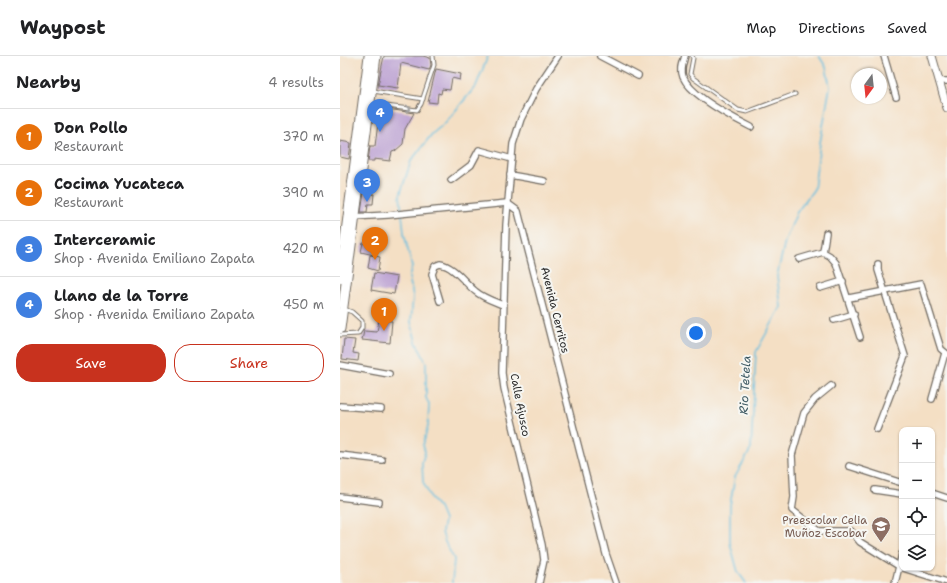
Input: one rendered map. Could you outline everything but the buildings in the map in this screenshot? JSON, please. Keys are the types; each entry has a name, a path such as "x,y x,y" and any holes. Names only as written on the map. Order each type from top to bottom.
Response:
{"main road":[{"path":"351,217 369,56"},
{"path":"340,278 376,56"},
{"path":"340,329 344,257"}],"street":[{"name":"Calle Ajusco","path":"539,583 544,560 542,545 504,388 502,373 503,305 508,203 513,144 521,119 536,89 558,56"},
{"path":"600,56 638,76"},
{"path":"685,56 682,69 683,78 692,88 721,111 751,127"},
{"path":"884,56 896,97"},
{"path":"932,56 943,81 947,108"},
{"path":"451,180 470,165 479,150 512,159"},
{"path":"510,175 544,181"},
{"path":"351,217 388,215 508,203"},
{"name":"Avenida Cerritos","path":"508,203 515,208 520,215 606,554 616,583"},
{"path":"823,252 826,234"},
{"path":"799,259 823,252 830,256 836,263 849,298 860,337"},
{"path":"440,301 432,274 435,266 440,264 449,267 476,292 488,300 503,305"},
{"path":"877,429 905,356 884,292 878,270 878,264"},
{"path":"820,288 843,281"},
{"path":"849,298 921,284 941,349 946,354 932,398"},
{"path":"834,320 854,314"},
{"path":"340,365 389,374"},
{"path":"830,386 808,407 802,420 792,455 794,476 792,510 819,531 851,531 860,542 899,566"},
{"path":"340,406 381,410"},
{"path":"340,455 382,460"},
{"path":"849,466 899,482"},
{"path":"874,490 899,494"},
{"path":"935,494 947,498"},
{"path":"340,497 379,502"},
{"path":"895,583 900,571"},
{"path":"913,571 947,582"}],"lane":[{"path":"369,103 417,110 423,99 434,65 433,56"},
{"path":"692,56 693,58 690,74 693,78 738,110 747,112 795,94"},
{"path":"371,91 423,99"},
{"path":"340,335 358,334 362,328 362,322 352,312 342,309"}],"waterway":[{"path":"452,583 454,559 445,542 442,532 444,520 439,508 432,500 423,482 422,462 425,452 423,445 428,426 429,404 426,398 426,362 416,342 411,322 413,296 409,277 412,267 404,233 400,195 411,161 432,134 445,123 476,86 488,56"},
{"name":"Rio Tetela","path":"746,583 738,572 730,543 730,505 735,477 751,449 756,352 781,307 777,276 785,241 797,212 814,189 820,143 830,87 826,67 819,56"}],"place":[{"name":"Llano de la Torre","path":"380,132"},
{"name":"Interceramic","path":"367,202"},
{"name":"Cocima Yucateca","path":"375,260"},
{"name":"Don Pollo","path":"384,331"},
{"name":"Preescolar Celia Muñoz Escobar","path":"881,543"}]}
